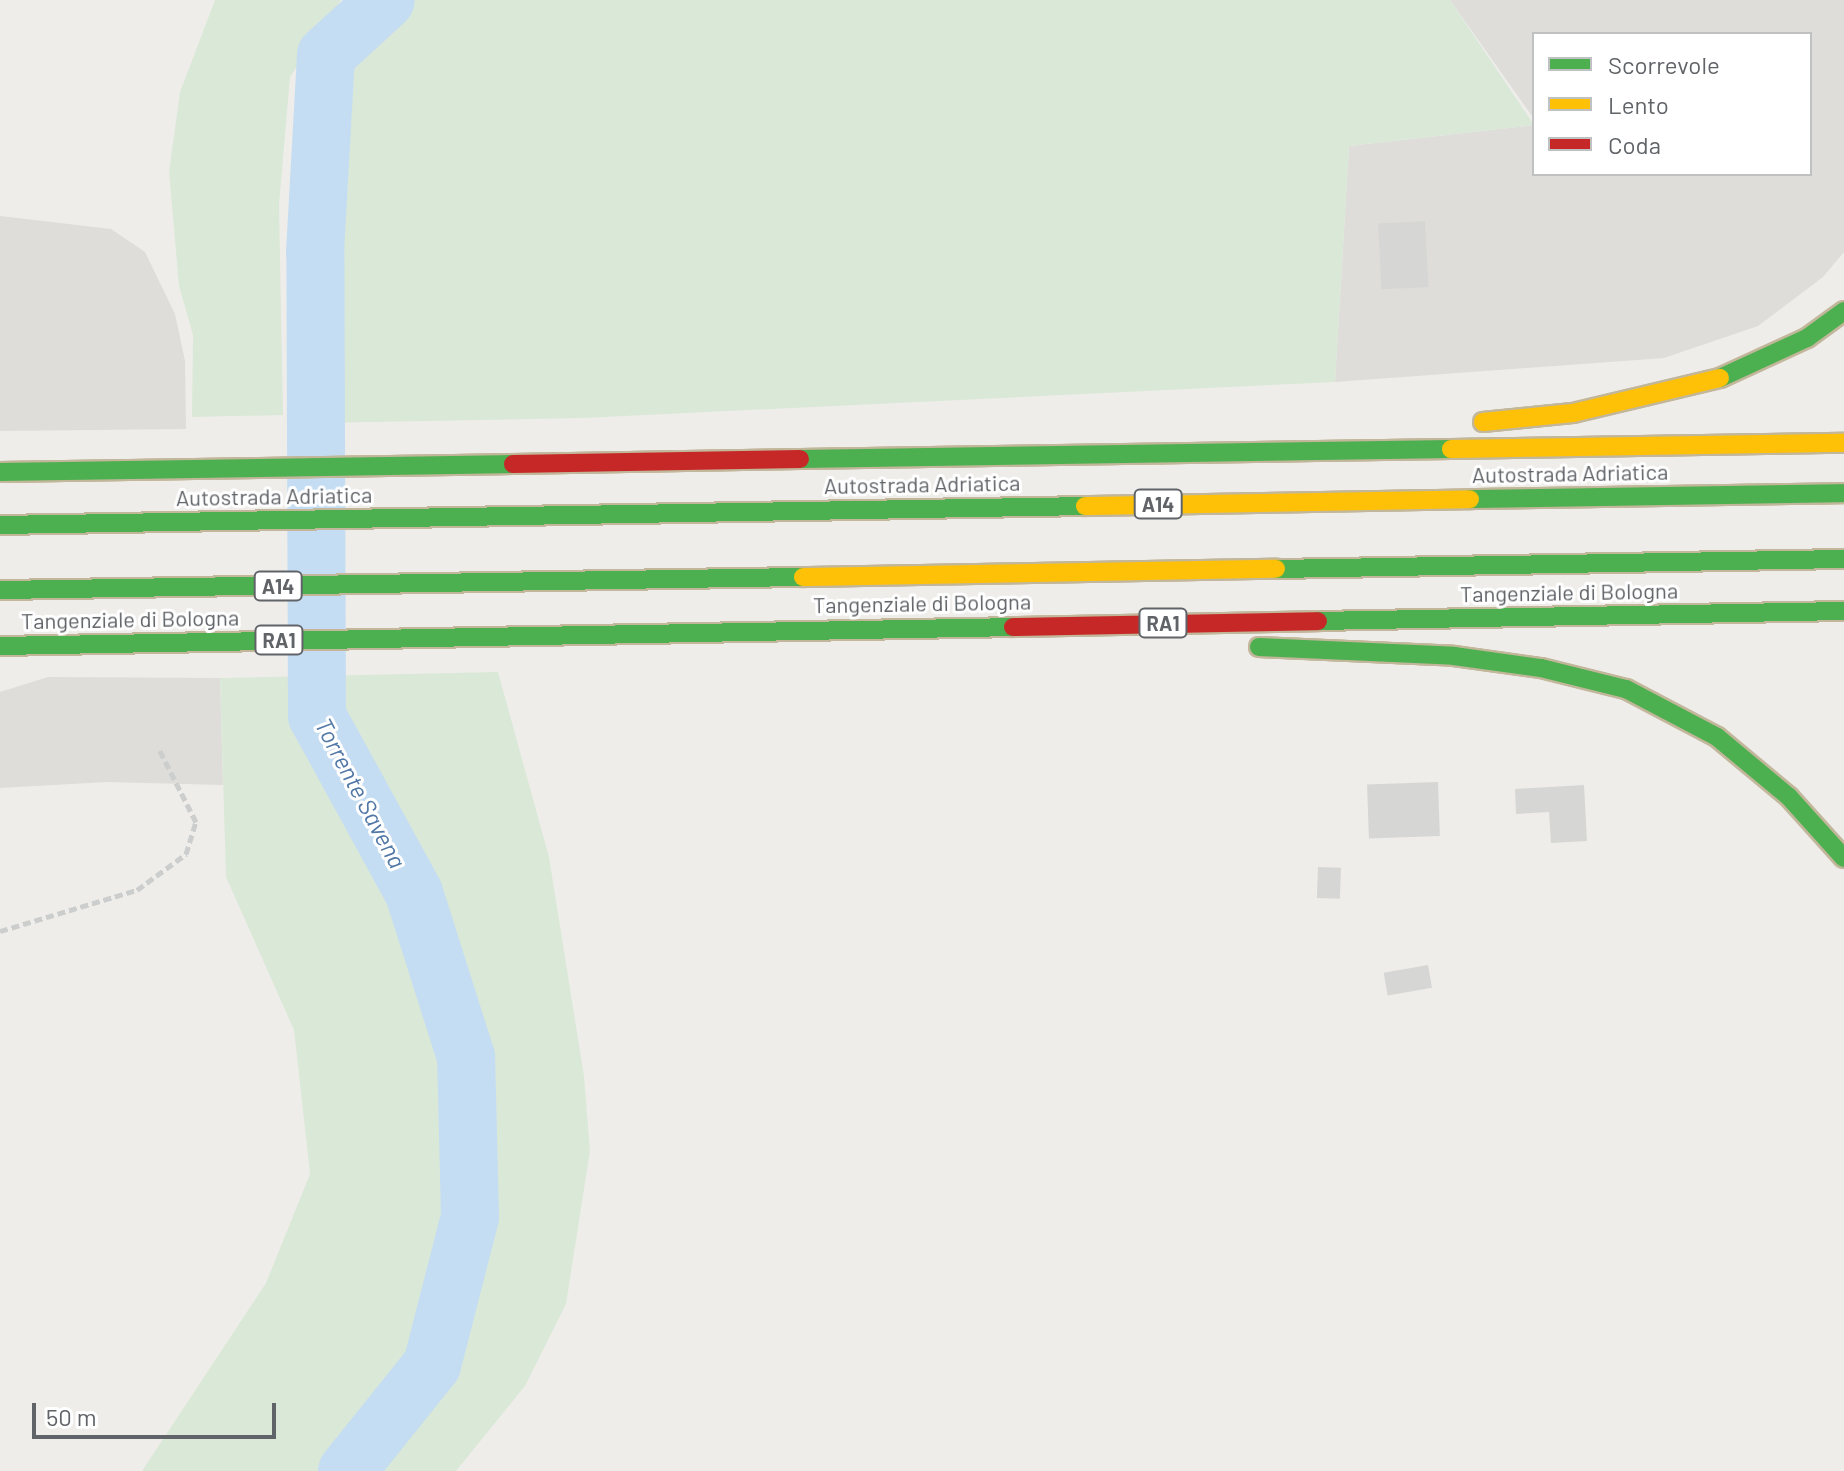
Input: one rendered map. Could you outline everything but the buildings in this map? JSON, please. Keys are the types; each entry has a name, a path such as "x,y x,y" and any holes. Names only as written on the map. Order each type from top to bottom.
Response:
{"highway":[{"path":"1469,423 1573,413 1699,385 1807,338 1844,311"},
{"path":"1293,452 1377,428"},
{"path":"0,472 466,461 1844,443"},
{"name":"Autostrada Adriatica","path":"0,525 1844,493"},
{"name":"A14","path":"0,590 1844,559"},
{"name":"Tangenziale di Bologna","path":"0,646 1844,611"},
{"path":"1181,623 1270,650 1454,656 1541,668 1626,689 1717,737 1789,797 1844,858"}],"path":[{"path":"0,931 137,890 186,854 196,822 159,749"}],"shaded area":[{"path":"1450,0 1844,0 1844,252 1823,277 1758,326 1664,358 1335,382 1349,146 1532,125 1532,176 1812,176 1812,32 1532,32 1532,116"},
{"path":"0,216 111,229 145,252 175,314 185,361 186,429 0,431"},
{"path":"48,677 220,678 223,785 107,782 0,788 0,692"}],"green space":[{"path":"215,0 341,0 290,77 279,205 283,415 192,417 193,335 179,286 169,172 180,92"},
{"path":"386,0 1450,0 1532,125 1349,146 1335,382 584,418 320,423 315,252 326,55"},
{"path":"498,672 549,857 584,1076 590,1151 566,1304 525,1386 456,1471 142,1471 266,1283 310,1174 294,1030 226,877 220,678"}],"waterway":[{"name":"Torrente Savena","path":"347,1471 432,1365 470,1217 466,1057 414,893 317,716 315,252 326,55 386,0"}],"traffic: fast":[{"path":"1720,378 1807,338 1844,311"},
{"path":"800,459 1451,449"},
{"path":"0,472 513,464"},
{"path":"1470,499 1844,493"},
{"path":"0,525 1085,506"},
{"path":"1276,569 1844,559"},
{"path":"0,590 803,577"},
{"path":"1318,621 1844,611"},
{"path":"0,646 1013,627"},
{"path":"1259,647 1454,656 1541,668 1626,689 1717,737 1789,797 1844,858"}],"traffic: slow":[{"path":"1483,422 1573,413 1720,378"},
{"path":"1451,449 1844,443"},
{"path":"1085,506 1470,499"},
{"path":"803,577 1276,569"}],"traffic: jam":[{"path":"513,464 800,459"},
{"path":"1013,627 1318,621"}]}
